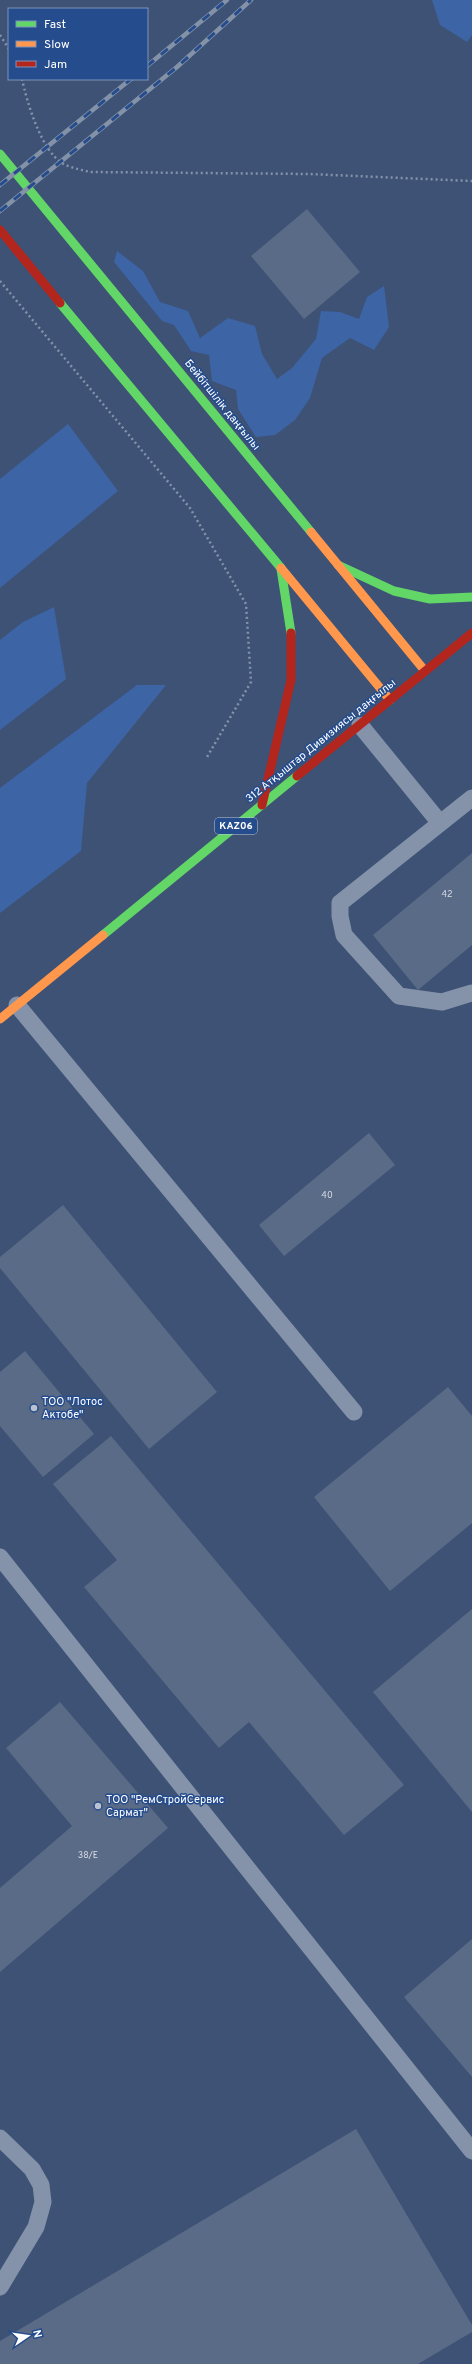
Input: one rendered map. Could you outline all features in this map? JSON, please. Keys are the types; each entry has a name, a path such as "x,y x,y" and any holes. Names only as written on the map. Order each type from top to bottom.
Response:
{"main road":[{"name":"Бейбітшілік даңғылы","path":"0,154 425,671"},
{"path":"0,230 390,700"},
{"path":"338,565 394,591 430,599 472,597"},
{"path":"262,805 291,680 291,631 281,569"},
{"name":"312 Атқыштар Дивизиясы даңғылы","path":"0,1019 472,633"}],"lane":[{"path":"360,725 440,824"},
{"path":"472,798 340,903 340,916 344,935 399,996 442,1002 472,993"},
{"path":"18,1005 354,1412"},
{"path":"0,1557 472,2150"},
{"path":"0,2138 32,2169 41,2185 43,2202 36,2227 0,2286"}],"path":[{"path":"0,35 8,47"},
{"path":"22,80 37,124 47,147 60,162 69,167 92,172 309,174 472,181"},
{"path":"0,281 190,508 246,604 251,682 207,756"}],"shaded area":[{"path":"432,0 472,0 472,35 467,42 440,25"},
{"path":"117,251 143,271 160,302 188,311 200,338 228,318 255,326 262,354 277,379 292,368 316,339 321,311 340,312 359,319 367,297 384,286 389,327 374,350 350,338 322,358 310,398 295,420 275,435 256,437 238,409 236,390 212,381 209,355 191,351 174,325 162,321 114,262"},
{"path":"68,424 118,491 0,588 0,479"},
{"path":"54,607 66,679 0,730 0,640 23,622"},
{"path":"137,685 166,685 87,783 81,851 0,913 0,788"}],"building":[{"path":"307,209 360,272 304,319 251,256"},
{"path":"472,853 472,945 418,990 373,935"},
{"path":"369,1133 395,1165 284,1256 259,1225"},
{"path":"63,1205 217,1392 149,1449 0,1268 0,1257"},
{"path":"25,1351 94,1434 43,1477 0,1426 0,1372"},
{"path":"448,1387 472,1416 472,1523 390,1591 314,1497"},
{"path":"111,1436 404,1785 344,1835 249,1722 219,1748 84,1587 117,1560 53,1484"},
{"path":"472,1609 472,1812 373,1692"},
{"path":"60,1702 168,1828 0,1972 0,1888 72,1826 6,1748"},
{"path":"472,1939 472,2077 404,1997"},
{"path":"356,2129 472,2325 472,2332 418,2364 0,2364 0,2341"}],"railway":[{"path":"148,65 227,0"},
{"path":"0,211 177,67 251,0"},
{"path":"0,185 130,80"}],"traffic: fast":[{"path":"0,154 311,532"},
{"path":"60,303 281,568"},
{"path":"338,565 394,591 430,599 472,597"},
{"path":"281,569 291,633"},
{"path":"103,935 297,776"}],"traffic: slow":[{"path":"311,532 425,671"},
{"path":"281,568 390,700"},
{"path":"0,1019 103,935"}],"traffic: jam":[{"path":"0,230 60,303"},
{"path":"262,805 291,680 291,633"},
{"path":"297,776 472,633"}],"place":[{"name":"ТОО \"Лотос Актобе\"","path":"34,1408"},
{"name":"ТОО \"РемСтройСервис Сармат\"","path":"98,1806"}]}
